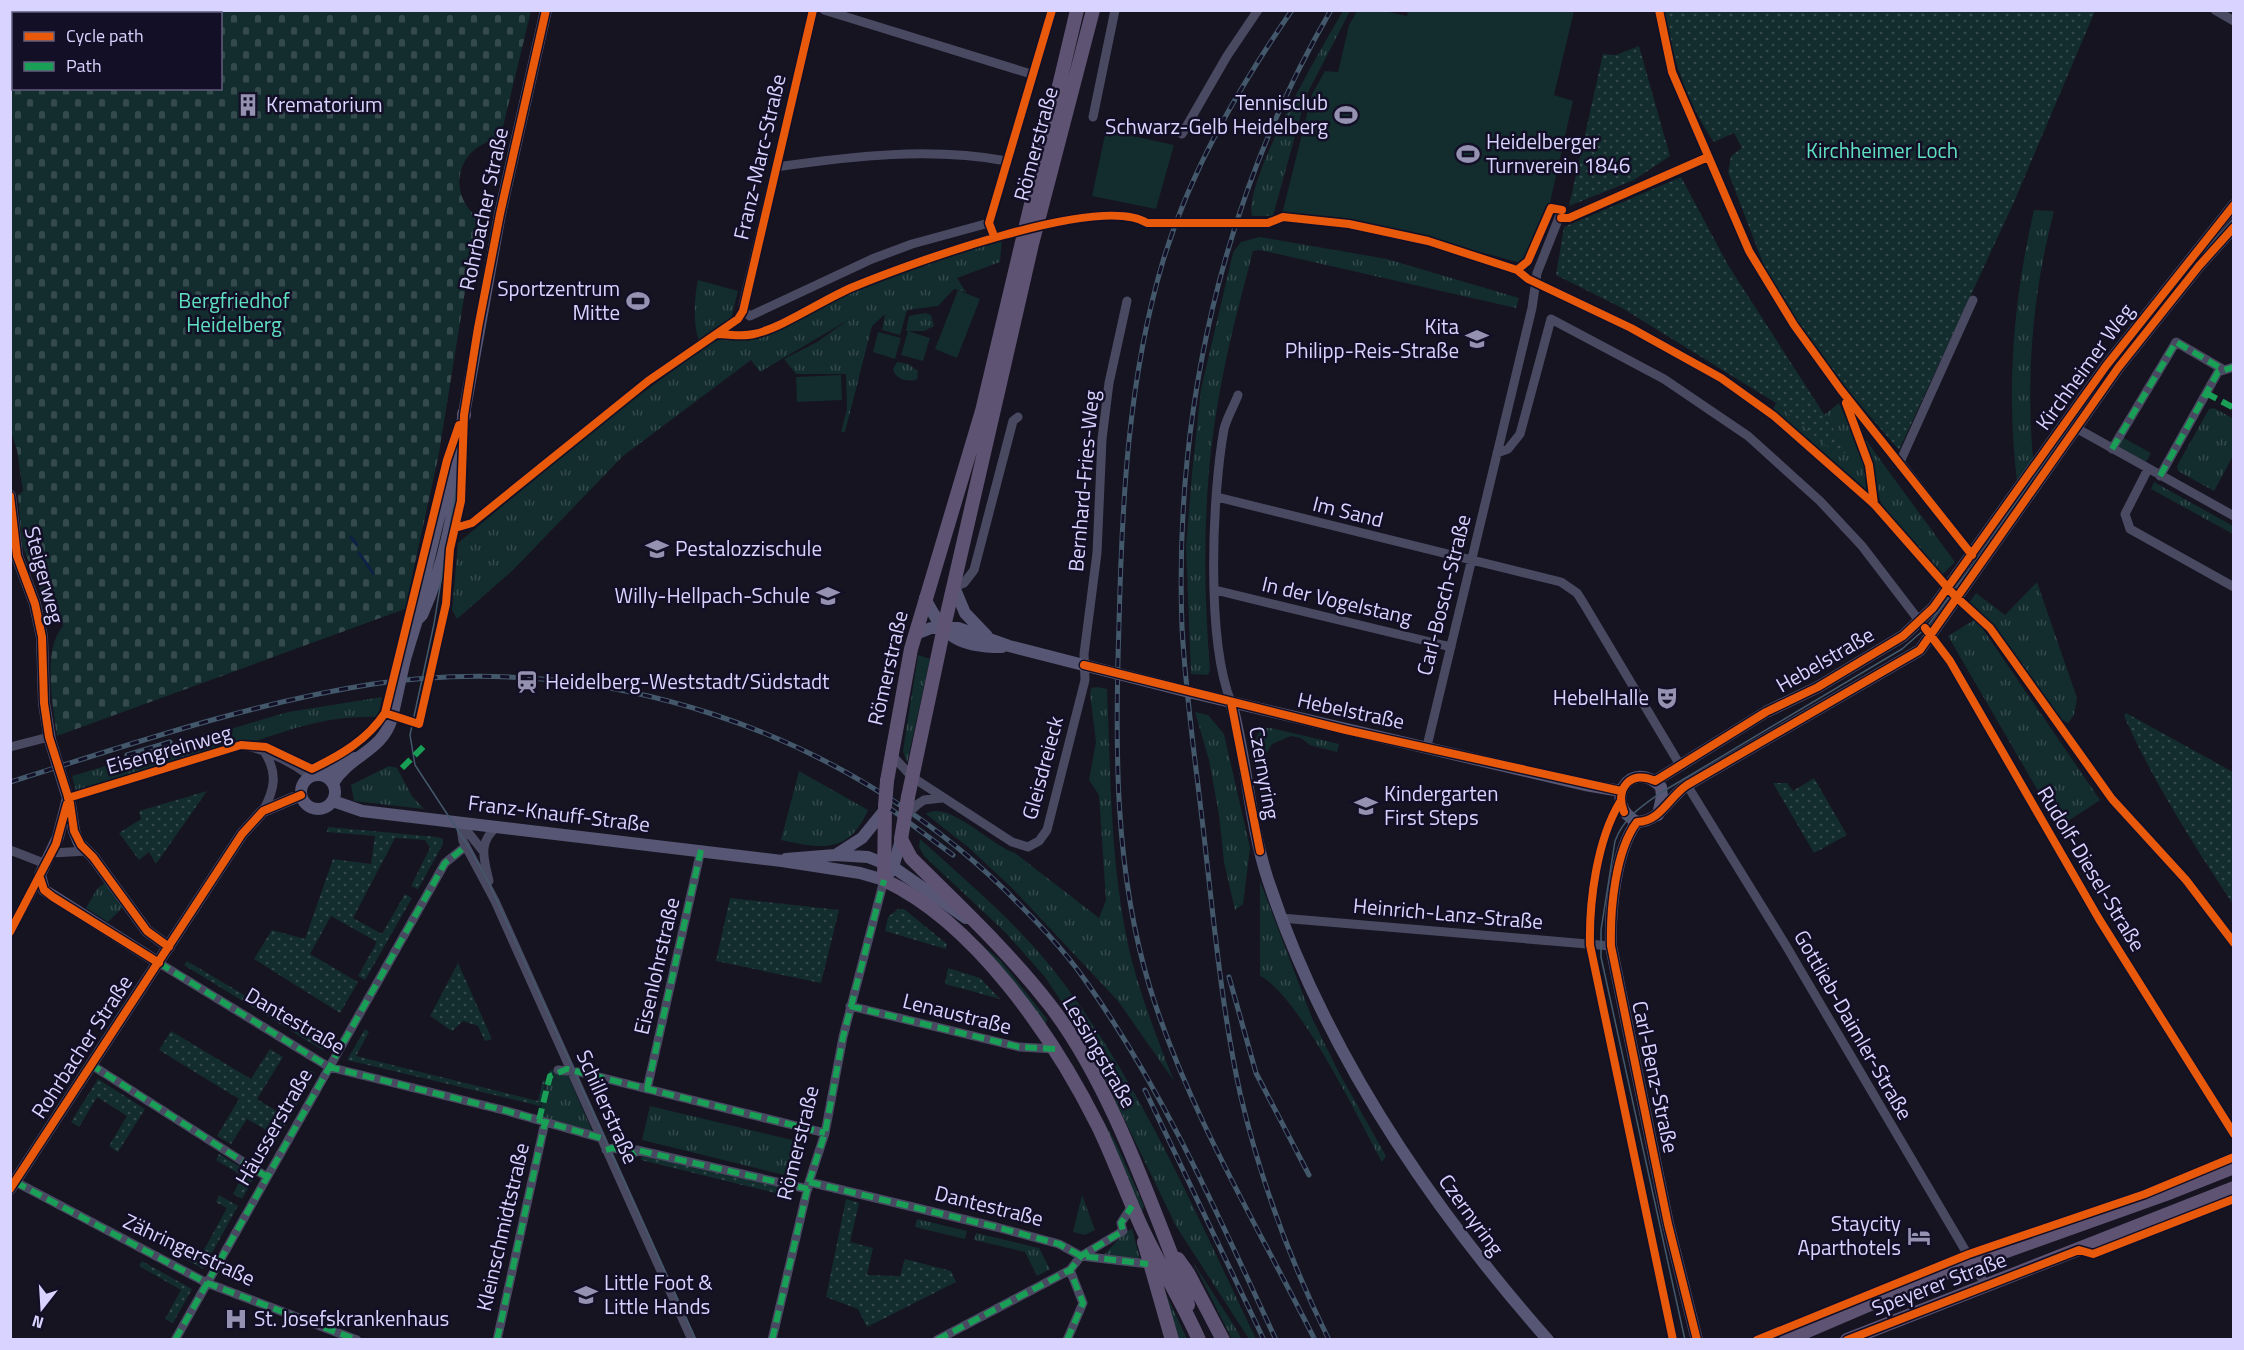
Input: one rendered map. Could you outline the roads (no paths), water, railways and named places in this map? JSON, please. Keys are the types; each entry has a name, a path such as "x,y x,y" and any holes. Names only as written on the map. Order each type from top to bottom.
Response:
{"main road":[{"name":"Rohrbacher Straße","path":"333,783 356,758 382,740 392,717 405,659 417,620 415,615 464,415 500,214 546,10"},
{"name":"Römerstraße","path":"884,880 888,865 879,828 884,811 890,753 915,634 982,411 1077,10"},
{"name":"Römerstraße","path":"901,839 905,816 913,801 912,777 944,627 1032,244 1093,10"},
{"name":"Kirchheimer Weg","path":"1920,620 1934,608 2106,366 2234,205"},
{"name":"Kirchheimer Weg","path":"1930,634 2118,368 2165,307 2234,227"},
{"name":"Steigerweg","path":"10,496 13,547 35,604 42,637 44,703 50,738 79,843 147,930 168,947"},
{"path":"954,587 966,613 990,639"},
{"name":"Hebelstraße","path":"925,598 934,616 954,640 980,647 1009,646"},
{"name":"Hebelstraße","path":"915,634 944,627 958,628 1009,646 1193,693 1427,746 1585,785 1622,791 1634,778 1640,776 1655,781 1766,712 1818,687 1903,636 1920,620"},
{"name":"Hebelstraße","path":"1658,815 1675,794 1687,785 1786,725 1840,698 1915,653 1930,634"},
{"name":"Czernyring","path":"1231,702 1260,851 1281,918 1325,1022 1406,1155 1458,1232 1548,1340"},
{"name":"Rohrbacher Straße","path":"316,775 340,762 356,758"},
{"path":"316,775 333,783 336,793 333,801 326,807 316,809 305,803 301,795 303,783 316,775"},
{"path":"1622,791 1620,802 1624,812 1637,822 1649,820 1658,815 1662,792 1655,781"},
{"name":"Rohrbacher Straße","path":"12,1184 242,834 263,811 301,795"},
{"path":"40,878 61,829 67,797"},
{"name":"Franz-Knauff-Straße","path":"333,801 362,811 701,850 860,873 884,880"},
{"name":"Carl-Benz-Straße","path":"1637,822 1629,834 1620,861 1611,917 1611,946 1668,1224 1696,1340"},
{"path":"835,855 852,847 879,828"},
{"path":"888,865 901,839"},
{"path":"901,839 911,858 981,930"},
{"name":"Franz-Knauff-Straße","path":"782,861 792,857 835,855 868,857 888,865"},
{"name":"Lessingstraße","path":"888,865 981,930 1048,1004 1078,1048 1121,1132 1184,1287 1192,1324"},
{"name":"Dantestraße","path":"40,878 48,894 159,963"},
{"name":"Lessingstraße","path":"884,880 905,891 949,924 972,946 1016,995 1056,1049 1097,1125 1142,1228 1199,1340"},
{"path":"1056,1049 1078,1048"},
{"name":"Speyerer Straße","path":"1786,1340 1907,1287 2166,1194 2234,1167"},
{"name":"Speyerer Straße","path":"1847,1340 2234,1188"},
{"path":"1142,1228 1148,1264 1172,1340"},
{"path":"1167,1246 1188,1273 1223,1340"}],"street":[{"name":"Franz-Marc-Straße","path":"813,10 743,311 750,316 758,314 872,259 912,244 989,223 1007,161"},
{"path":"824,10 1031,75"},
{"path":"776,167 880,153 916,152 965,154 1007,161 1052,10"},
{"path":"1093,117 1115,10"},
{"path":"1182,134 1227,56 1258,10"},
{"path":"2215,10 2234,21"},
{"name":"Carl-Bosch-Straße","path":"1427,746 1532,308 1537,273 1562,210"},
{"name":"Bernhard-Fries-Weg","path":"1084,665 1097,553 1106,404 1126,300"},
{"path":"1972,555 1900,462 1973,300"},
{"name":"Rudolf-Diesel-Straße","path":"1497,453 1508,449 1520,434 1551,319 1664,379 1748,436 1820,501 1862,546 1950,661 2152,1007 2234,1134"},
{"path":"2112,449 2176,342 2224,370"},
{"path":"2160,476 2211,382 2218,372 2234,367"},
{"path":"1231,702 1225,687 1215,590 1217,497 1225,427 1238,394"},
{"path":"954,587 964,583 975,570 1013,421 1018,417"},
{"path":"2076,428 2234,516"},
{"path":"2148,469 2125,514 2130,529 2234,587"},
{"name":"Im Sand","path":"1217,497 1471,561"},
{"path":"1471,561 1562,582 1577,593 1680,765"},
{"name":"In der Vogelstang","path":"1215,590 1451,647"},
{"name":"Gleisdreieck","path":"890,753 912,777 942,798 1012,842 1028,847 1039,841 1047,830 1085,680 1084,665"},
{"path":"10,747 50,738"},
{"name":"Eisengreinweg","path":"67,797 241,745 264,751 316,775"},
{"name":"Eisengreinweg","path":"263,811 273,794 275,778 272,763 264,751"},
{"name":"Gottlieb-Daimler-Straße","path":"1687,785 1785,944 1985,1284"},
{"path":"913,801 942,798"},
{"name":"Schillerstraße","path":"460,822 463,841 490,889 692,1340"},
{"name":"Schillerstraße","path":"460,822 482,850 490,889"},
{"path":"482,850 485,840 498,826"},
{"name":"Häusserstraße","path":"175,1340 445,863 466,846"},
{"path":"10,850 49,859 87,851"},
{"name":"Eisenlohrstraße","path":"647,1089 701,850"},
{"path":"10,932 40,878"},
{"name":"Römerstraße","path":"772,1340 809,1186 825,1133 850,1006 884,880"},
{"name":"Heinrich-Lanz-Straße","path":"1281,918 1611,946"},
{"name":"Dantestraße","path":"159,963 329,1067 601,1138"},
{"name":"Lenaustraße","path":"850,1006 1019,1047 1056,1049"},
{"path":"90,1064 267,1177"},
{"path":"558,1070 570,1070 825,1133"},
{"name":"Kleinschmidtstraße","path":"497,1340 545,1122"},
{"name":"Dantestraße","path":"606,1150 613,1148 634,1153 637,1150 809,1186 996,1227 1059,1244 1081,1256 1148,1264"},
{"name":"Zähringerstraße","path":"12,1184 207,1283 335,1336 357,1340"},
{"path":"937,1340 1070,1270 1081,1256 1123,1231 1120,1223 1132,1206"},
{"path":"1066,1340 1083,1303 1070,1270"}],"waterway":[{"path":"351,537 357,545"},
{"path":"359,553 373,573"}],"tram line":[{"path":"549,10 493,260 434,624 410,735 415,765 470,849 489,883 696,1340"},
{"path":"1685,1340 1601,957 1601,930 1615,841 1623,825 1647,802 1902,649 1926,628 1975,562 2110,367 2160,302 2234,218"}],"railway":[{"path":"1292,10 1235,100 1202,162 1174,227 1151,305 1134,395 1125,486 1117,716 1123,853 1129,898 1150,988 1166,1034 1204,1123 1315,1340"},
{"path":"1329,1340 1301,1280 1277,1219 1248,1125 1234,1064 1220,974 1186,684 1182,627 1182,546 1187,466 1197,387 1213,308 1234,231 1261,155 1293,81 1331,10"},
{"path":"10,782 190,726 281,702 373,684 459,677 545,679 630,692 713,714 793,746 869,786 940,834 1005,890 1067,956 1114,1022 1165,1110 1211,1201 1276,1340"},
{"path":"127,755 170,742"},
{"path":"888,807 953,855"},
{"path":"1229,977 1256,1073 1309,1175"},
{"path":"1145,1090 1264,1340"}],"place":[{"name":"Krematorium","path":"248,105"},
{"name":"Tennisclub Schwarz-Gelb Heidelberg","path":"1346,115"},
{"name":"Heidelberger Turnverein 1846","path":"1468,154"},
{"name":"Sportzentrum Mitte","path":"638,301"},
{"name":"Kita Philipp-Reis-Straße","path":"1477,339"},
{"name":"Pestalozzischule","path":"657,549"},
{"name":"Willy-Hellpach-Schule","path":"828,596"},
{"name":"Heidelberg-Weststadt/Südstadt","path":"527,682"},
{"name":"HebelHalle","path":"1667,698"},
{"name":"Kindergarten First Steps","path":"1366,806"},
{"name":"Staycity Aparthotels","path":"1919,1236"},
{"name":"Little Foot & Little Hands","path":"586,1295"},
{"name":"St. Josefskrankenhaus","path":"236,1319"}],"park label":[{"name":"Kirchheimer Loch","path":"1882,151"},
{"name":"Bergfriedhof Heidelberg","path":"234,313"}]}
